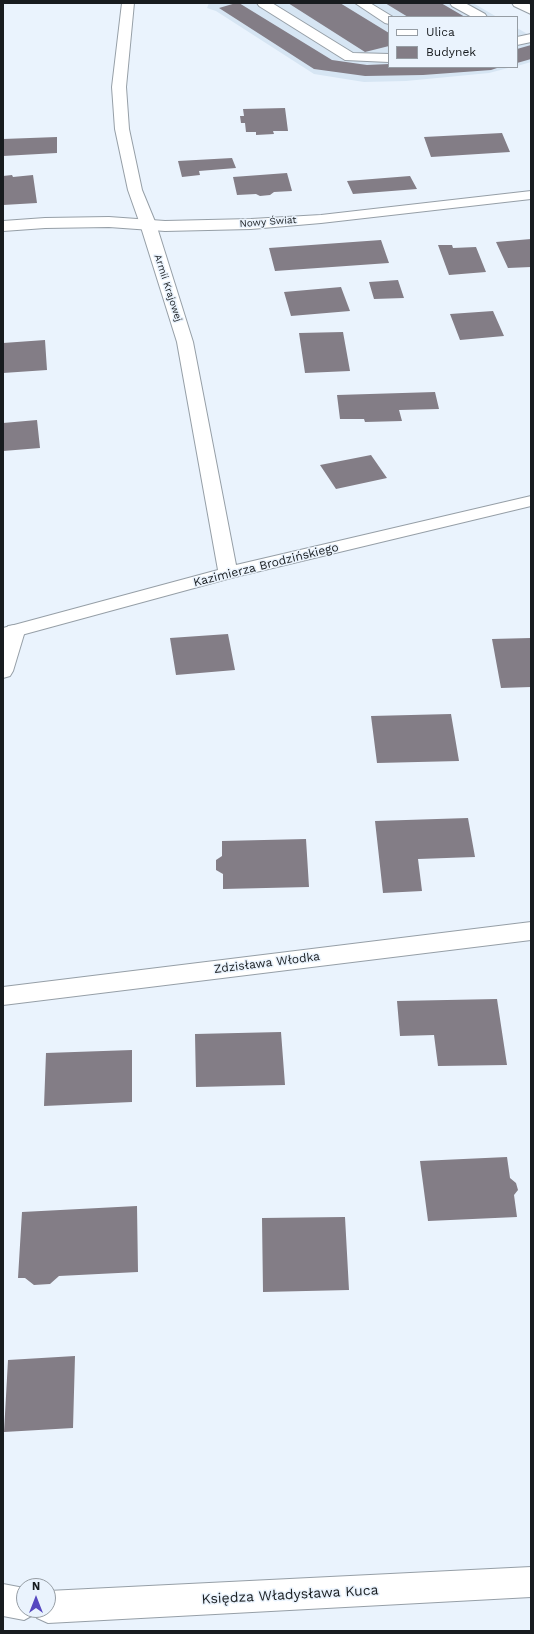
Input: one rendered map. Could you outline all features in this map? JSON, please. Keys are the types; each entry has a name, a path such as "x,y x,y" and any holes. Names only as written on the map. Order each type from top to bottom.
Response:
{"main road":[{"name":"Armii Krajowej","path":"128,3 119,87 122,128 136,190 185,342 228,573"},
{"path":"264,3 350,57 388,58"},
{"path":"361,3 388,19"},
{"path":"456,3 479,16"},
{"path":"518,3 531,10"},
{"name":"Nowy Świat","path":"3,226 96,222 165,226 207,226 313,220 531,195"},
{"name":"Kazimierza Brodzińskiego","path":"9,632 228,573 531,501"},
{"path":"3,671 9,632"},
{"name":"Zdzisława Włodka","path":"3,996 531,931"},
{"name":"Księdza Władysława Kuca","path":"56,1607 531,1582"},
{"path":"3,1600 16,1602"}],"shaded area":[{"path":"209,3 473,3 495,16 388,16 388,68 508,68 489,73 406,81 364,82 314,74 216,11 207,8"},
{"path":"518,29 531,36 531,62 518,66"}],"building":[{"path":"239,3 332,60 367,65 388,64 388,68 497,68 491,70 423,75 365,76 314,69 219,8"},
{"path":"288,3 340,3 388,32 388,46 365,52"},
{"path":"385,3 441,3 463,16 406,16"},
{"path":"531,45 531,59 518,63 518,49"},
{"path":"285,108 288,131 273,131 274,134 256,135 256,132 246,132 245,123 241,123 240,116 244,116 243,109"},
{"path":"502,133 510,152 431,157 424,137"},
{"path":"57,137 57,153 3,156 3,139"},
{"path":"232,158 236,168 199,171 200,175 182,177 178,161"},
{"path":"287,173 292,191 274,192 270,195 260,196 256,194 237,195 233,177"},
{"path":"12,175 13,177 33,175 37,203 3,205 3,176"},
{"path":"410,176 417,189 353,194 347,181"},
{"path":"531,239 531,267 508,268 496,242"},
{"path":"381,240 389,263 275,271 269,248"},
{"path":"438,245 452,245 453,248 476,247 486,272 449,275"},
{"path":"398,280 404,298 374,299 369,282"},
{"path":"341,287 350,311 291,316 284,292"},
{"path":"493,311 504,336 460,340 450,314"},
{"path":"343,332 350,371 305,373 299,333"},
{"path":"45,340 47,370 3,373 3,343"},
{"path":"435,392 439,409 399,410 402,421 365,422 364,419 340,419 337,395"},
{"path":"37,420 40,448 3,451 3,423"},
{"path":"371,455 387,478 336,489 320,465"},
{"path":"228,634 235,670 176,675 170,638"},
{"path":"531,638 531,687 501,688 492,639"},
{"path":"451,714 459,761 377,763 371,716"},
{"path":"468,818 475,857 418,859 422,891 383,893 375,821"},
{"path":"306,839 309,887 223,889 223,874 216,870 216,860 222,856 222,841"},
{"path":"497,999 507,1065 438,1066 434,1035 400,1036 397,1001"},
{"path":"281,1032 285,1085 196,1087 195,1034"},
{"path":"132,1050 132,1102 44,1106 46,1053"},
{"path":"507,1157 510,1178 516,1183 518,1190 514,1195 517,1217 428,1221 420,1161"},
{"path":"137,1206 138,1272 59,1276 50,1284 34,1285 25,1278 18,1278 22,1212"},
{"path":"345,1217 349,1290 263,1292 262,1218"},
{"path":"75,1356 73,1428 4,1432 8,1360"}]}
